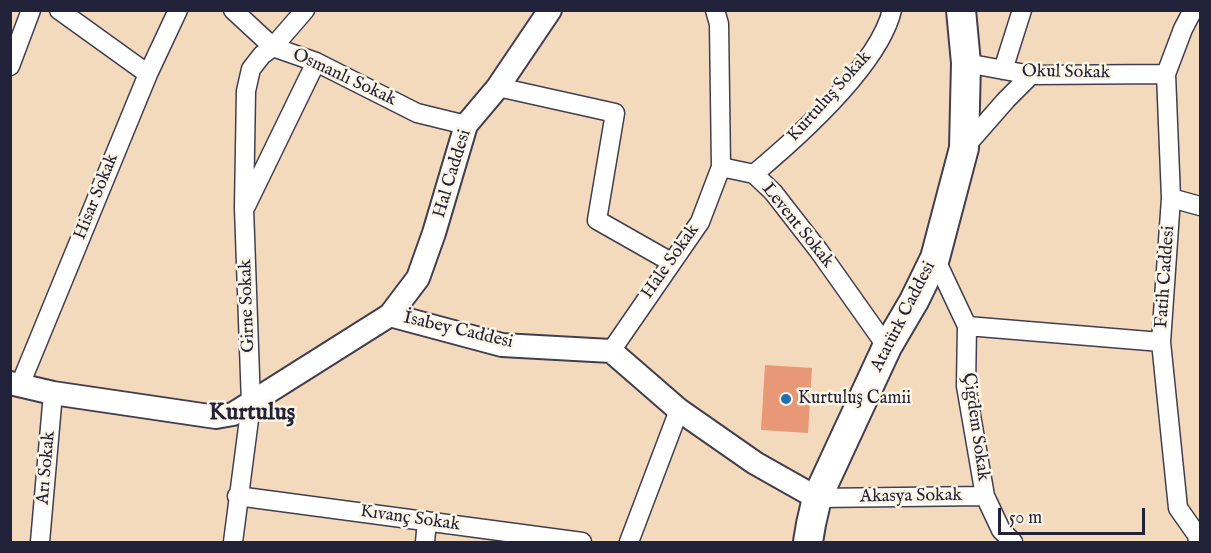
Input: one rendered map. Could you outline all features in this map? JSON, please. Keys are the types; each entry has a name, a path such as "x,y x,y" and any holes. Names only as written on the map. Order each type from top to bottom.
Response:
{"main road":[{"name":"Atatürk Caddesi","path":"808,543 818,498 886,347 914,301 934,258 964,148 966,63 961,10"}],"street":[{"path":"10,66 32,10"},
{"path":"59,10 148,74"},
{"name":"Hisar Sokak","path":"15,384 148,74 178,10"},
{"name":"Osmanlı Sokak","path":"233,10 273,47 316,62 417,113 466,125"},
{"name":"Girne Sokak","path":"233,543 237,496 251,404 244,208 246,91 252,69 262,55 273,47 305,10"},
{"name":"Hal Caddesi","path":"390,315 418,278 466,125 498,87 550,10"},
{"path":"715,10 719,24 721,167"},
{"name":"Kurtuluş Sokak","path":"754,174 801,134 864,64 888,27 892,10"},
{"path":"1003,70 1022,10"},
{"name":"Fatih Caddesi","path":"1193,10 1183,29 1166,74 1171,198 1161,342 1178,508 1198,538"},
{"name":"Girne Sokak","path":"244,208 316,62"},
{"name":"Okul Sokak","path":"966,63 1031,75 1166,74"},
{"path":"964,148 1031,75"},
{"path":"498,87 615,113 597,220 671,262"},
{"name":"Levent Sokak","path":"721,167 754,174 773,192 819,250 886,347"},
{"name":"Hale Sokak","path":"611,351 700,222 721,167"},
{"path":"1171,198 1200,206"},
{"name":"Çiğdem Sokak","path":"934,258 967,326 966,386 985,496"},
{"name":"İsabey Caddesi","path":"15,384 53,393 216,417 233,414 390,315 502,345 611,351"},
{"path":"967,326 1161,342"},
{"path":"611,351 680,410 755,463 818,498"},
{"name":"Arı Sokak","path":"40,543 53,393"},
{"path":"629,543 680,410"},
{"name":"Kıvanç Sokak","path":"237,496 582,543"},
{"name":"Akasya Sokak","path":"818,498 985,496 1001,530 1013,543"},
{"path":"425,543 427,521"}],"building":[{"name":"Kurtuluş Camii","path":"765,365 812,368 808,433 761,430"}],"place":[{"name":"Kurtuluş Camii","path":"786,399"}],"district":[{"name":"Kurtuluş","path":"252,414"}]}
